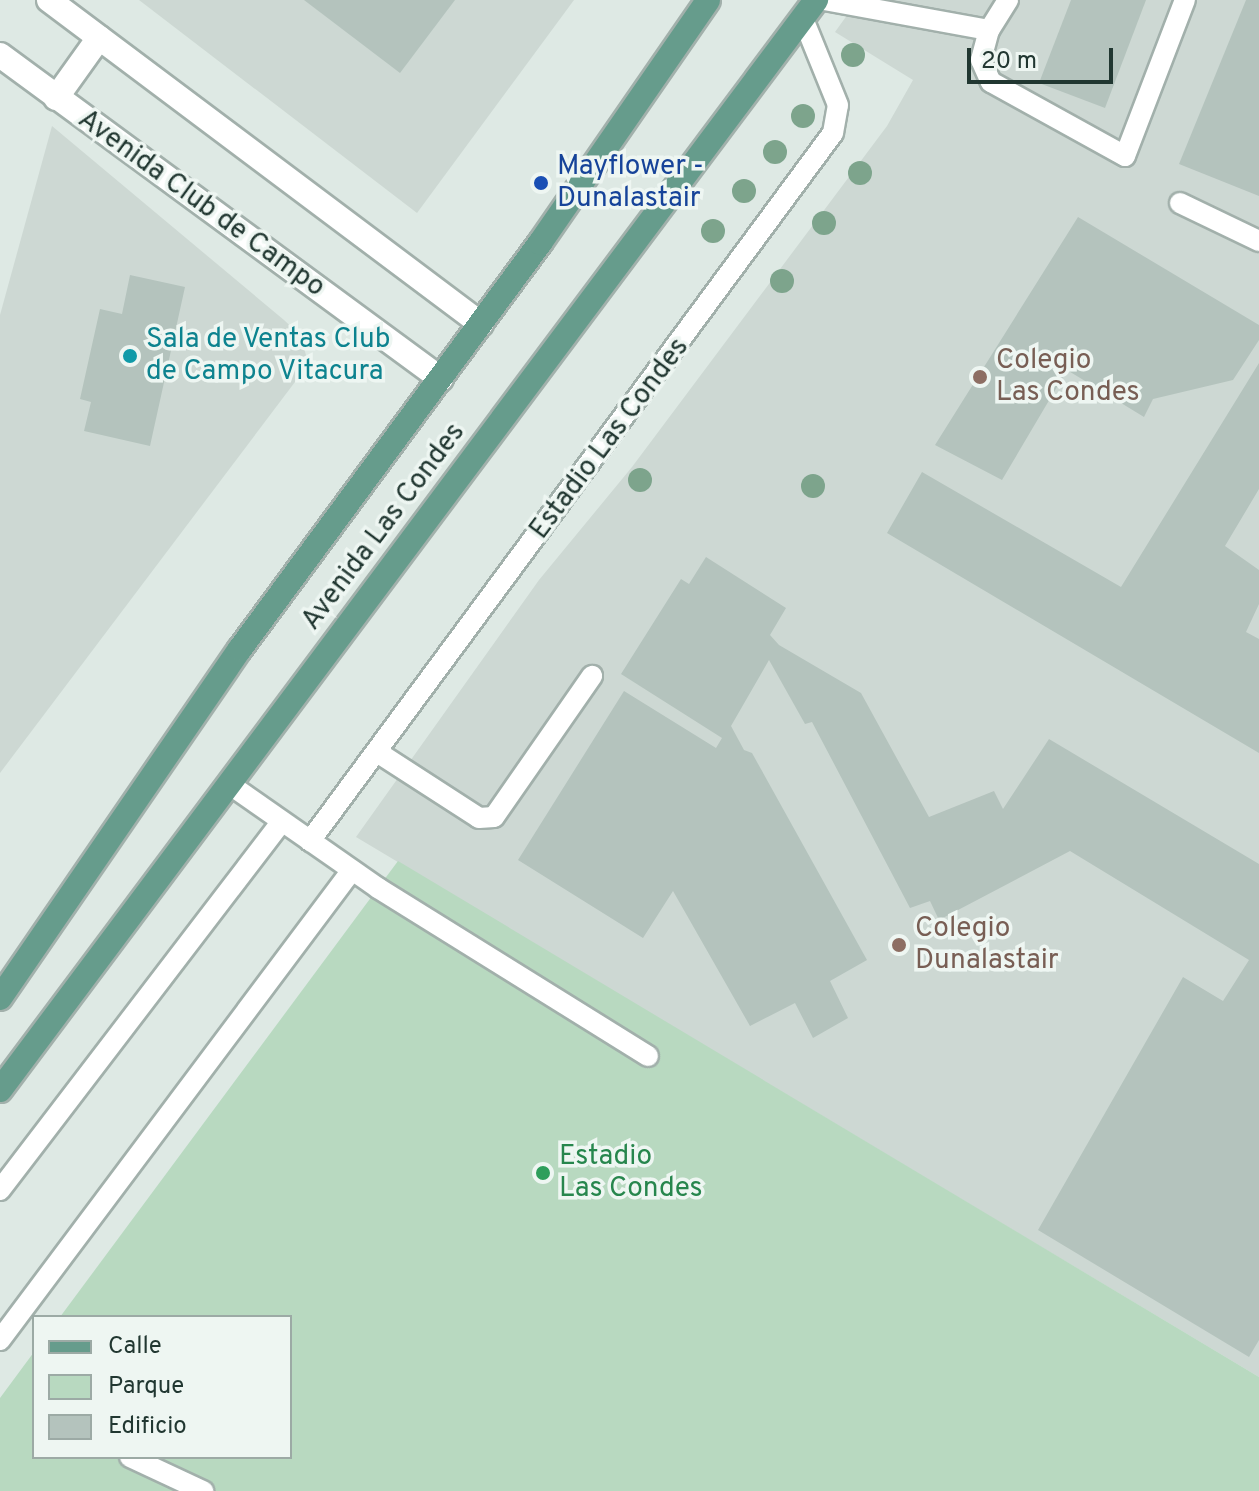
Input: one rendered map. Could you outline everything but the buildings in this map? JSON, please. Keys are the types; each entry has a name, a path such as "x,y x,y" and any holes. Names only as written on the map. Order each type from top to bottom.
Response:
{"main road":[{"name":"Avenida Las Condes","path":"0,998 240,649 481,324 708,0"},
{"name":"Avenida Las Condes","path":"0,1090 809,10"}],"street":[{"path":"49,0 481,324"},
{"path":"56,98 99,38"},
{"name":"Avenida Club de Campo","path":"0,55 441,379"}],"lane":[{"path":"824,0 989,30"},
{"path":"1008,0 989,30 981,60 991,82 1125,156 1185,0"},
{"name":"Estadio Las Condes","path":"310,841 833,133 838,105 809,10"},
{"path":"1180,203 1259,241"},
{"path":"377,752 479,818 494,817 592,676"},
{"path":"229,784 352,870 648,1056"},
{"path":"0,1190 282,821"},
{"path":"0,1340 352,870"},
{"path":"134,1459 203,1491"}],"shaded area":[{"path":"139,0 574,0 417,213"},
{"path":"858,0 1259,0 1259,1377 356,837 539,580 632,467 887,126 913,80 835,32"},
{"path":"52,126 284,320 300,335 306,355 301,374 0,773 0,315"}],"green space":[{"name":"Estadio Las Condes","path":"398,861 1259,1377 1259,1491 0,1491 0,1398 32,1355 32,1459 292,1459 292,1315 61,1315"}],"place":[{"name":"Mayflower - Dunalastair","path":"541,183"},
{"name":"Sala de Ventas Club de Campo Vitacura","path":"130,356"},
{"name":"Colegio Las Condes","path":"980,377"},
{"name":"Colegio Dunalastair","path":"899,945"},
{"name":"Estadio Las Condes","path":"543,1173"}]}
